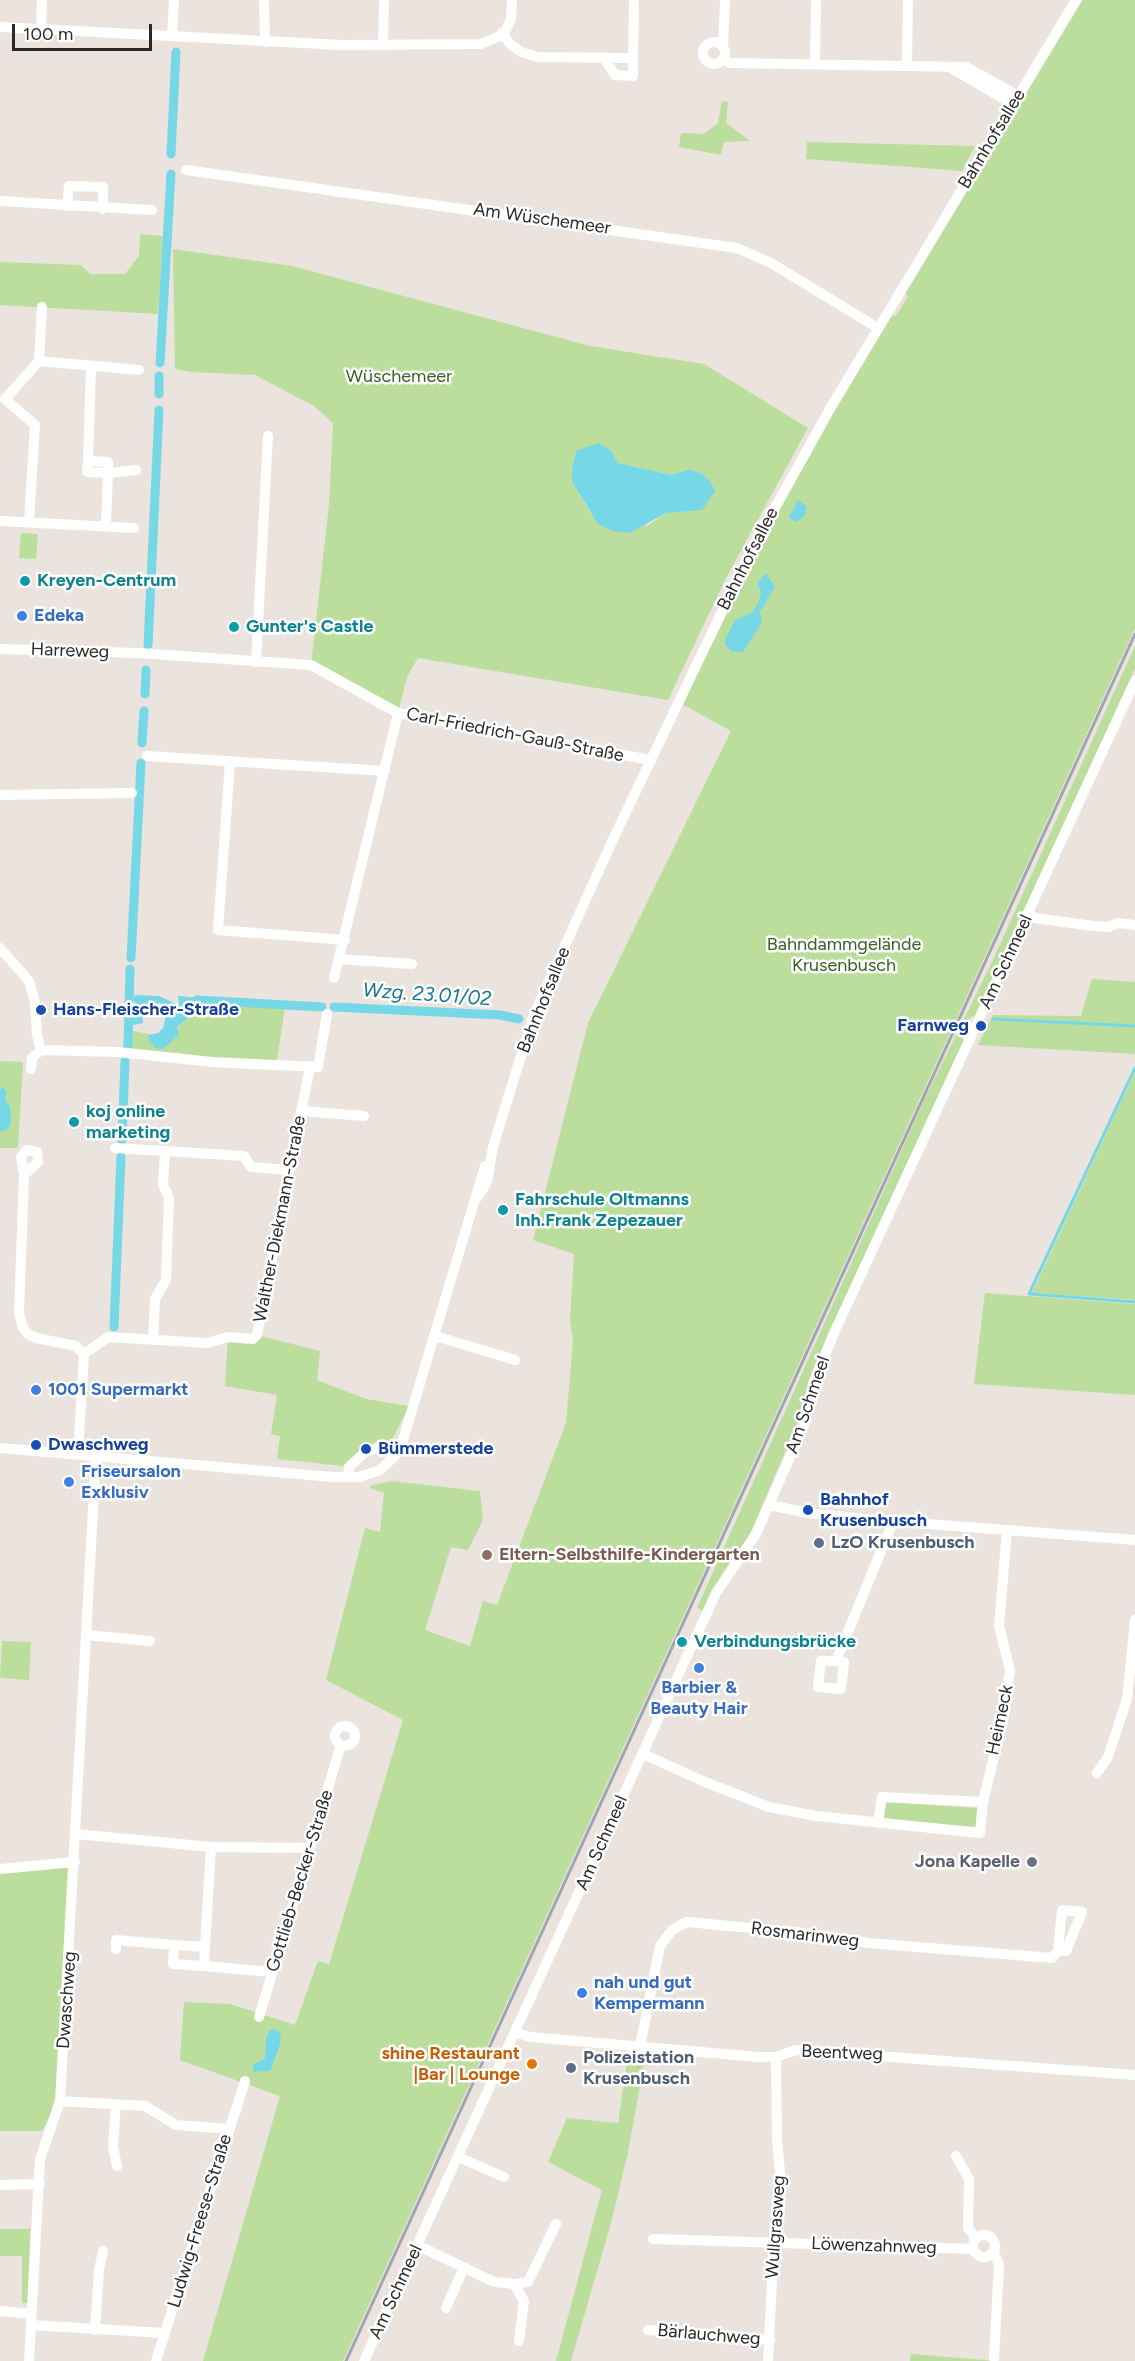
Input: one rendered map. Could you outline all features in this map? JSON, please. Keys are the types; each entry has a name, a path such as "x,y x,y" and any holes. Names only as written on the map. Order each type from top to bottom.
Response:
{"street":[{"path":"41,29 42,0"},
{"path":"172,35 174,0"},
{"path":"264,0 265,42"},
{"path":"383,45 384,0"},
{"path":"0,27 265,42 383,45 481,44 503,34 511,19 512,0"},
{"path":"604,58 615,75 633,76 634,0"},
{"path":"723,60 725,0"},
{"path":"815,64 816,0"},
{"path":"907,66 908,0"},
{"name":"Bahnhofsallee","path":"392,1460 403,1440 478,1197 487,1182 492,1153 534,1014 651,760 750,553 790,477 1076,0"},
{"path":"503,34 510,44 522,52 537,57 633,58"},
{"path":"723,47 718,43 711,43 705,47 703,54 706,61 712,64 723,60 730,63 966,67 1013,93 1015,101"},
{"name":"Am Wüschemeer","path":"186,170 736,248 771,263 878,328"},
{"path":"67,206 69,186 103,187 103,208"},
{"path":"0,201 152,210"},
{"path":"29,522 35,425 2,399 39,361 42,307"},
{"path":"39,361 139,370"},
{"path":"91,366 88,461 108,462 106,526"},
{"path":"256,662 268,436"},
{"path":"108,473 136,470"},
{"path":"0,521 134,528"},
{"name":"Harreweg","path":"0,649 139,653"},
{"name":"Carl-Friedrich-Gauß-Straße","path":"139,653 310,665 398,713 651,760"},
{"name":"Am Schmeel","path":"364,2361 716,1593 756,1534 805,1423 813,1384 834,1333 1027,914 1131,701 1135,681"},
{"path":"334,978 398,713"},
{"path":"147,756 385,771"},
{"path":"230,762 218,930 345,940"},
{"path":"0,795 132,793"},
{"path":"1027,914 1035,918 1094,926 1108,927 1118,923 1135,924"},
{"path":"0,948 29,981 35,1002 37,1035 41,1050"},
{"path":"339,959 412,964"},
{"name":"Walther-Diekmann-Straße","path":"84,1354 108,1337 208,1343 228,1337 254,1339 257,1335 310,1067 318,1067 327,1014"},
{"path":"31,1069 32,1058 41,1050 118,1052 212,1062 310,1067"},
{"path":"302,1111 364,1116"},
{"path":"115,1148 244,1156 251,1167 289,1170"},
{"path":"153,1340 155,1299 166,1280 169,1198 163,1185 165,1151"},
{"path":"24,1175 18,1289 21,1322 28,1334 36,1338 76,1346 84,1354 78,1454"},
{"path":"435,1336 514,1360"},
{"path":"0,1448 348,1477 370,1474 392,1460 379,1447 364,1453 349,1467 348,1477"},
{"name":"Dwaschweg","path":"29,2361 40,2159 60,2101 96,1456"},
{"path":"769,1504 808,1513 893,1522 1135,1540"},
{"path":"836,1661 893,1522"},
{"name":"Heimeck","path":"643,1754 705,1782 770,1807 816,1816 980,1833 983,1802 1004,1715 1010,1670 999,1626 1007,1530"},
{"path":"1097,1773 1108,1757 1127,1699 1135,1620"},
{"path":"86,1635 150,1641"},
{"name":"Gottlieb-Becker-Straße","path":"259,2017 341,1746"},
{"path":"878,1823 882,1797 983,1802"},
{"path":"76,1834 211,1847 310,1848"},
{"path":"204,1966 211,1847"},
{"path":"0,1869 75,1863"},
{"name":"Rosmarinweg","path":"640,2046 660,1946 672,1930 687,1922 805,1933 869,1942 1052,1958 1058,1951"},
{"path":"116,1949 116,1940 205,1947"},
{"path":"174,1945 173,1964 272,1972"},
{"name":"Beentweg","path":"515,2032 530,2037 776,2057 796,2050 876,2054 1135,2075"},
{"name":"Wullgrasweg","path":"768,2361 774,2242 779,2214 781,2173 777,2142 776,2057"},
{"name":"Ludwig-Freese-Straße","path":"156,2361 245,2081"},
{"path":"60,2101 145,2106 176,2125 229,2128"},
{"path":"116,2104 112,2147 117,2166"},
{"path":"458,2157 504,2178"},
{"path":"956,2157 969,2179 968,2228 976,2238"},
{"path":"0,2185 39,2184"},
{"path":"417,2245 494,2282 514,2284 528,2282 556,2224"},
{"path":"976,2238 983,2235 993,2238 996,2245 994,2252 999,2265 994,2358"},
{"path":"973,2249 976,2238"},
{"name":"Löwenzahnweg","path":"653,2239 973,2249 977,2255 985,2258 994,2252"},
{"path":"95,2330 99,2270 103,2252"},
{"path":"446,2308 464,2267"},
{"path":"514,2284 524,2301 519,2341"},
{"path":"0,2312 32,2314"},
{"path":"31,2325 164,2333"},
{"name":"Bärlauchweg","path":"648,2330 770,2340"}],"green space":[{"name":"Bahndammgelände Krusenbusch","path":"1083,0 1135,0 1135,628 343,2361 203,2361 280,2096 180,2060 184,2002 230,2004 295,2025 318,1961 329,1964 403,1720 326,1680 365,1528 380,1532 384,1493 370,1486 391,1481 480,1491 483,1520 468,1550 451,1547 425,1630 470,1646 483,1601 497,1605 566,1423 573,1342 570,1320 574,1254 533,1240 588,1023 731,731 682,704 789,488 892,315 896,316 908,296 905,294","holes":["269,2035 281,2036 272,2067 261,2072 257,2064 265,2058"]},
{"path":"722,101 728,102 726,123 750,141 724,142 721,155 679,147 681,133 704,134 718,123"},
{"path":"807,142 975,146 962,171 806,159"},
{"path":"140,234 163,236 158,314 0,305 0,262 81,265 90,274 125,274 139,256"},
{"name":"Wüschemeer","path":"173,249 292,266 590,346 704,364 808,428 727,576 668,700 418,658 407,677 398,713 311,665 329,505 333,423 314,406 255,375 175,369","holes":["576,451 611,451 618,463 672,475 689,469 701,473 710,481 682,511 666,513 647,526 591,514 572,482"]},
{"path":"21,533 38,534 36,559 19,558"},
{"path":"1135,646 1135,669 975,1017 971,1016 961,1038 964,1040 812,1371 800,1417 749,1536 723,1572 704,1611 697,1608 925,1098 992,962"},
{"path":"1092,979 1135,982 1135,1054 978,1045 993,1015 1081,1016"},
{"path":"201,998 285,1007 276,1066 122,1049 127,1030 150,1034 163,1048 179,1035 177,1027 195,1012"},
{"path":"0,1061 23,1062 18,1148 0,1148"},
{"path":"1135,1072 1135,1300 1032,1293"},
{"path":"985,1293 1135,1304 1135,1395 974,1384"},
{"path":"257,1335 320,1351 317,1380 366,1399 409,1406 391,1442 381,1442 362,1450 343,1466 277,1459 280,1436 271,1434 277,1395 225,1386 228,1337"},
{"path":"2,1641 31,1642 29,1680 0,1678"},
{"path":"885,1802 977,1808 976,1827 883,1819"},
{"path":"70,1866 59,2100 42,2131 0,2131 0,1874"},
{"path":"628,2055 645,2058 628,2152 611,2223 571,2361 556,2361 602,2190 548,2162 567,2118 618,2123"},
{"path":"0,2229 30,2229 29,2303 22,2303 22,2256 0,2256"},
{"path":"911,2354 996,2361 910,2361"}],"water":[{"path":"599,443 611,451 618,463 672,475 689,469 701,473 710,481 715,491 702,510 666,513 630,533 613,531 598,524 572,482 576,451"},
{"path":"798,500 807,507 804,517 797,522 789,518"},
{"path":"766,573 775,587 760,612 762,622 746,648 742,652 733,652 725,645 725,640 735,620 751,613 758,604 761,592 757,583"},
{"path":"135,995 159,996 179,1005 178,996 201,998 195,1012 177,1027 179,1035 163,1049 155,1048 148,1040 149,1035 158,1033 163,1028 166,1016 159,1015 163,1007 160,1003 142,1007 143,1023 134,1025 130,1021 129,1014 137,1005 133,1000"},
{"path":"2,1087 7,1092 5,1099 10,1107 11,1122 9,1128 0,1131 0,1090"},
{"path":"274,2029 281,2034 280,2045 272,2067 269,2071 253,2072 253,2065 265,2058 266,2038 270,2030"}],"waterway":[{"path":"171,154 176,52"},
{"path":"160,363 171,174"},
{"path":"159,376 159,394"},
{"path":"148,645 159,410"},
{"path":"145,694 146,670"},
{"path":"142,743 144,711"},
{"path":"131,958 141,763"},
{"path":"128,1045 130,969"},
{"name":"Wzg. 23.01/02","path":"192,1005 197,1000 322,1007"},
{"name":"Wzg. 23.01/02","path":"334,1007 500,1015 519,1019"},
{"path":"993,1019 1135,1026"},
{"path":"122,1140 125,1061"},
{"path":"1135,1068 1029,1294 1135,1302"},
{"path":"114,1327 121,1157"}],"railway":[{"path":"346,2361 1135,634"}],"place":[{"name":"Kreyen-Centrum","path":"25,581"},
{"name":"Edeka","path":"22,616"},
{"name":"Gunter's Castle","path":"234,627"},
{"name":"Hans-Fleischer-Straße","path":"41,1010"},
{"name":"Farnweg","path":"981,1026"},
{"name":"koj online marketing","path":"74,1122"},
{"name":"Fahrschule Oltmanns Inh.Frank Zepezauer","path":"503,1210"},
{"name":"1001 Supermarkt","path":"36,1390"},
{"name":"Dwaschweg","path":"36,1445"},
{"name":"Bümmerstede","path":"366,1449"},
{"name":"Friseursalon Exklusiv","path":"69,1482"},
{"name":"Bahnhof Krusenbusch","path":"808,1510"},
{"name":"LzO Krusenbusch","path":"819,1543"},
{"name":"Eltern-Selbsthilfe-Kindergarten","path":"487,1555"},
{"name":"Verbindungsbrücke","path":"682,1642"},
{"name":"Barbier & Beauty Hair","path":"699,1668"},
{"name":"Jona Kapelle","path":"1032,1862"},
{"name":"nah und gut Kempermann","path":"582,1993"},
{"name":"shine Restaurant |Bar | Lounge","path":"532,2064"},
{"name":"Polizeistation Krusenbusch","path":"571,2068"}]}
